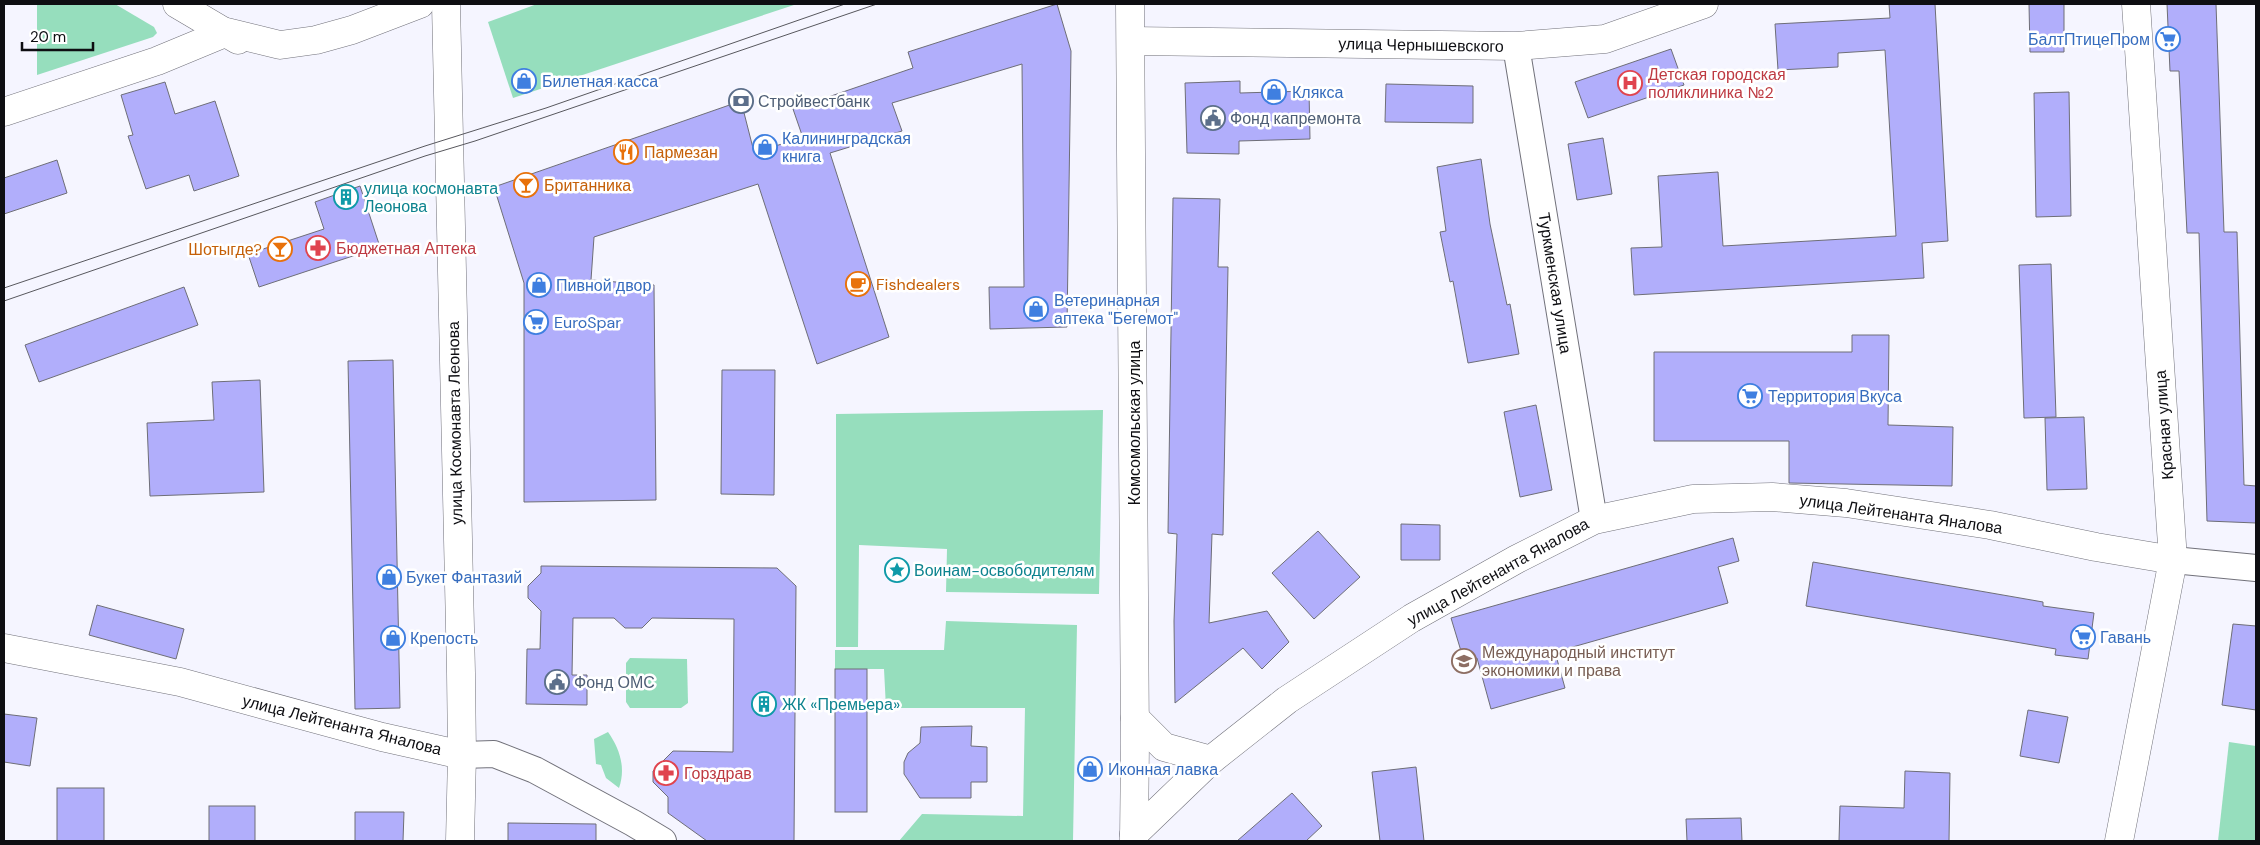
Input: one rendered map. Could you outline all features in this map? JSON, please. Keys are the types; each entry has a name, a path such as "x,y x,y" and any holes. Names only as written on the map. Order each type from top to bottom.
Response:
{"street":[{"path":"177,4 227,32 245,46 281,55 330,51 407,26 452,6"},
{"path":"4,112 157,62 227,32 280,44 316,40 352,30 420,4"},
{"name":"Комсомольская улица","path":"1130,4 1135,718 1134,838"},
{"name":"улица Чернышевского","path":"1131,41 1516,46 1605,39 1704,4"},
{"name":"Красная улица","path":"2118,841 2173,560 2136,4"},
{"name":"улица Космонавта Леонова","path":"452,6 462,755 460,841"},
{"name":"Туркменская улица","path":"1516,46 1594,520"},
{"name":"улица Лейтенанта Яналова","path":"1134,838 1211,760 1287,700 1412,618 1517,559 1594,520 1693,499 1772,497 1846,503 1990,524 2096,548 2173,560 2256,568"},
{"name":"улица Лейтенанта Яналова","path":"4,648 180,682 382,737 462,755 494,754 535,770 663,841"},
{"path":"1135,718 1164,747 1211,760"}],"green space":[{"path":"37,4 115,4 154,27 157,33 153,37 37,75"},
{"path":"537,4 797,4 513,98 488,22"},
{"path":"1103,410 1099,594 946,592 947,549 859,545 858,647 836,647 836,414"},
{"path":"946,621 1077,625 1073,841 899,841 922,814 1023,816 1025,708 886,708 884,669 835,669 835,650 944,650"},
{"path":"630,658 687,659 688,703 681,708 630,708 626,702 626,663"},
{"path":"608,732 616,745 621,759 622,773 619,788 606,778 601,765 596,764 594,739"},
{"path":"2229,742 2256,746 2256,841 2218,841"}],"building":[{"path":"1057,4 1071,51 1067,327 990,329 989,287 1024,287 1022,64 892,103 902,131 830,153 889,337 817,364 758,184 594,237 591,280 654,285 656,500 524,502 524,283 494,187 741,101 754,152 803,138 793,109 913,68 908,52"},
{"path":"1889,4 1935,4 1948,241 1922,243 1924,278 1634,295 1631,248 1662,247 1658,176 1718,172 1723,246 1896,236 1885,50 1838,53 1838,67 1778,70 1775,24 1890,18"},
{"path":"2029,4 2064,4 2064,52 2030,52"},
{"path":"2167,4 2216,4 2224,232 2237,232 2244,485 2256,486 2256,523 2207,521 2199,233 2187,233 2179,71 2170,71"},
{"name":"Детская городская поликлиника №2","path":"1671,49 1684,85 1588,118 1575,82"},
{"path":"1240,81 1240,93 1309,91 1310,139 1239,141 1239,154 1187,153 1185,83"},
{"path":"165,82 175,114 215,101 239,176 194,191 189,175 146,189 128,136 133,135 121,95"},
{"path":"1386,84 1473,86 1473,123 1385,122"},
{"path":"2069,92 2071,216 2036,217 2034,93"},
{"path":"1603,138 1612,194 1577,200 1568,144"},
{"path":"1481,159 1490,224 1507,305 1510,304 1519,354 1468,363 1453,281 1450,282 1440,232 1446,231 1437,167"},
{"path":"57,160 67,193 4,214 4,178"},
{"path":"360,186 380,247 259,287 248,254 324,229 315,202"},
{"path":"1173,198 1220,199 1218,267 1228,267 1223,535 1212,534 1209,623 1267,611 1289,642 1262,669 1243,648 1175,703 1174,621 1177,534 1168,533"},
{"path":"2051,264 2056,417 2024,418 2019,265"},
{"path":"184,287 198,325 39,382 25,345"},
{"path":"1852,335 1889,335 1888,425 1953,427 1952,486 1789,483 1789,441 1654,441 1654,352 1852,352"},
{"path":"393,360 400,708 355,709 348,361"},
{"path":"722,370 775,370 774,495 721,494"},
{"path":"260,380 264,492 150,496 147,423 214,420 212,382"},
{"path":"1536,405 1552,490 1520,497 1504,412"},
{"path":"2084,417 2087,489 2047,490 2045,418"},
{"path":"1401,524 1440,525 1440,560 1401,560"},
{"path":"1318,531 1360,577 1314,619 1272,573"},
{"path":"1733,538 1739,561 1718,567 1728,603 1555,652 1565,688 1491,709 1477,658 1464,661 1451,618"},
{"path":"1813,562 2043,602 2043,606 2094,613 2088,659 2055,655 2056,649 1806,606"},
{"name":"ЖК «Премьера»","path":"541,566 777,568 796,586 794,841 707,841 668,813 668,797 653,782 653,771 673,751 733,752 734,619 652,618 642,628 625,628 614,618 573,618 572,675 587,675 587,705 526,704 527,649 540,649 541,611 528,598 528,586 541,573"},
{"path":"97,605 184,629 176,659 89,635"},
{"path":"2233,624 2256,626 2256,710 2222,705"},
{"path":"835,669 867,669 867,812 835,812"},
{"path":"2028,710 2068,717 2059,763 2020,756"},
{"path":"4,714 37,718 30,766 4,762"},
{"path":"972,726 971,746 987,747 987,782 971,782 971,798 920,798 904,774 904,762 908,753 920,743 921,727"},
{"path":"1416,767 1424,841 1380,841 1372,772"},
{"path":"1905,771 1950,773 1949,841 1839,841 1840,806 1904,808"},
{"path":"57,788 104,788 104,841 57,841"},
{"path":"1292,793 1322,826 1306,841 1237,841"},
{"path":"209,806 255,806 255,841 209,841"},
{"path":"355,812 404,812 403,841 355,841"},
{"path":"1741,818 1742,841 1687,841 1686,819"},
{"path":"508,823 596,824 596,841 508,841"}],"tram line":[{"path":"4,288 425,146 546,108 845,4"},
{"path":"4,301 425,156 475,141 877,4"}],"place":[{"name":"БалтПтицеПром","path":"2168,39"},
{"name":"Билетная касса","path":"524,81"},
{"name":"Детская городская поликлиника №2","path":"1630,83"},
{"name":"Клякса","path":"1274,92"},
{"name":"Стройвестбанк","path":"741,101"},
{"name":"Фонд капремонта","path":"1213,118"},
{"name":"Калининградская книга","path":"765,147"},
{"name":"Пармезан","path":"626,152"},
{"name":"Британника","path":"526,185"},
{"name":"улица космонавта Леонова","path":"346,197"},
{"name":"Бюджетная Аптека","path":"318,248"},
{"name":"Шотыгде?","path":"280,249"},
{"name":"Fishdealers","path":"858,284"},
{"name":"Пивной двор","path":"539,285"},
{"name":"Ветеринарная аптека \"Бегемот\"","path":"1036,309"},
{"name":"EuroSpar","path":"536,322"},
{"name":"Территория Вкуса","path":"1750,396"},
{"name":"Воинам-освободителям","path":"897,570"},
{"name":"Букет Фантазий","path":"389,577"},
{"name":"Гавань","path":"2083,637"},
{"name":"Крепость","path":"393,638"},
{"name":"Международный институт экономики и права","path":"1464,661"},
{"name":"Фонд ОМС","path":"557,682"},
{"name":"ЖК «Премьера»","path":"764,704"},
{"name":"Иконная лавка","path":"1090,769"},
{"name":"Горздрав","path":"666,773"}]}
